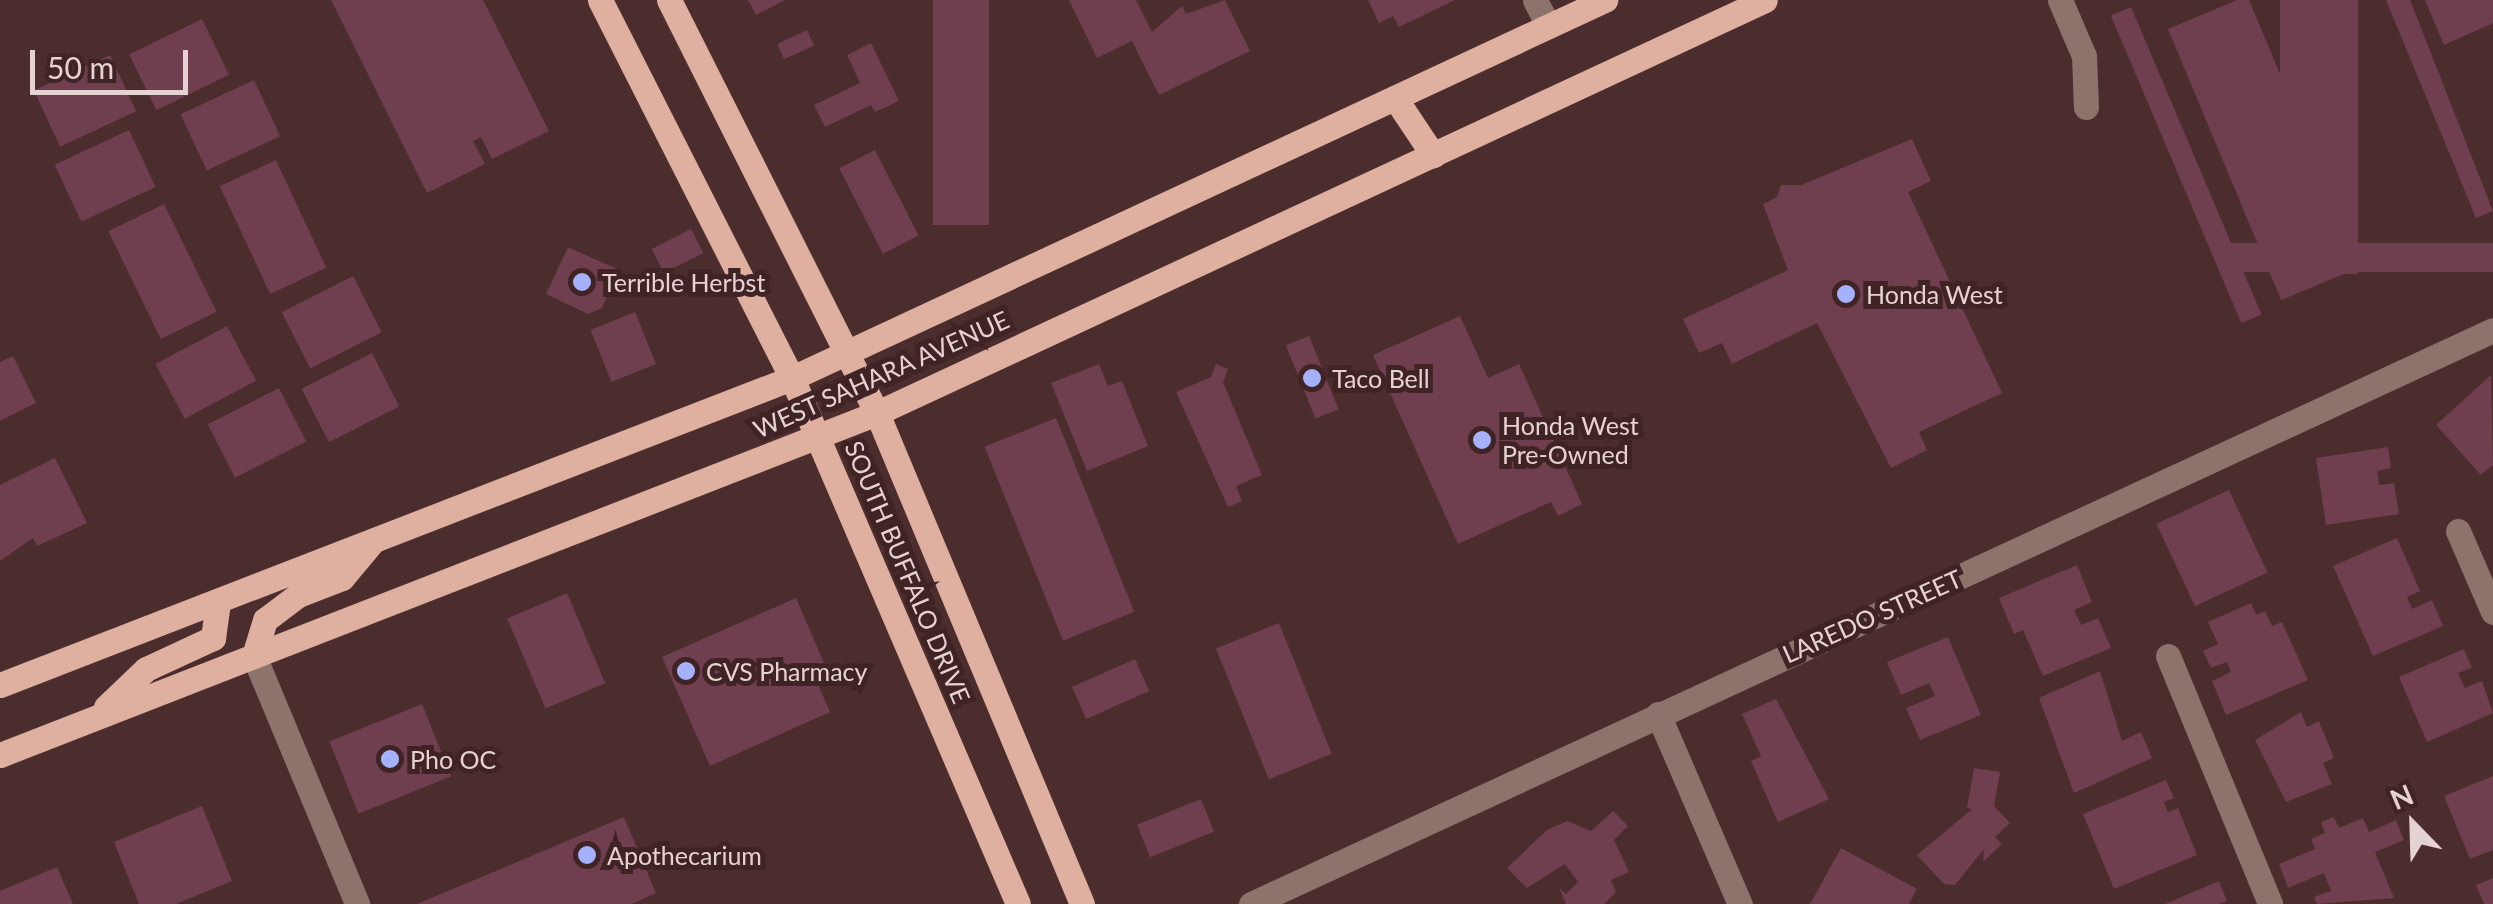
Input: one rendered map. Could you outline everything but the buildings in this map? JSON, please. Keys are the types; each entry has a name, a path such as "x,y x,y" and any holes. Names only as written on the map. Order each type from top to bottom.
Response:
{"main road":[{"name":"SOUTH BUFFALO DRIVE","path":"600,0 792,378 1018,904"},
{"name":"WEST SAHARA AVENUE","path":"0,685 792,378 1605,0"},
{"name":"WEST SAHARA AVENUE","path":"0,754 877,413 1765,0"},
{"name":"SOUTH BUFFALO DRIVE","path":"665,2 849,352 1082,904"},
{"path":"1395,98 1433,155"},
{"path":"254,656 265,620 298,594 342,578 374,540"},
{"path":"96,717 146,669 213,638 218,600"}],"street":[{"path":"1535,0 1548,26"},
{"path":"2060,0 2084,56 2086,107"},
{"name":"LAREDO STREET","path":"1250,904 2493,330"},
{"path":"2458,531 2493,612"},
{"path":"254,656 357,904"},
{"path":"2168,656 2270,904"},
{"path":"1658,714 1740,904"}],"place":[{"name":"Terrible Herbst","path":"582,282"},
{"name":"Honda West","path":"1846,294"},
{"name":"Taco Bell","path":"1312,378"},
{"name":"Honda West Pre-Owned","path":"1482,440"},
{"name":"CVS Pharmacy","path":"686,671"},
{"name":"Pho OC","path":"390,759"},
{"name":"Apothecarium","path":"587,855"}]}
